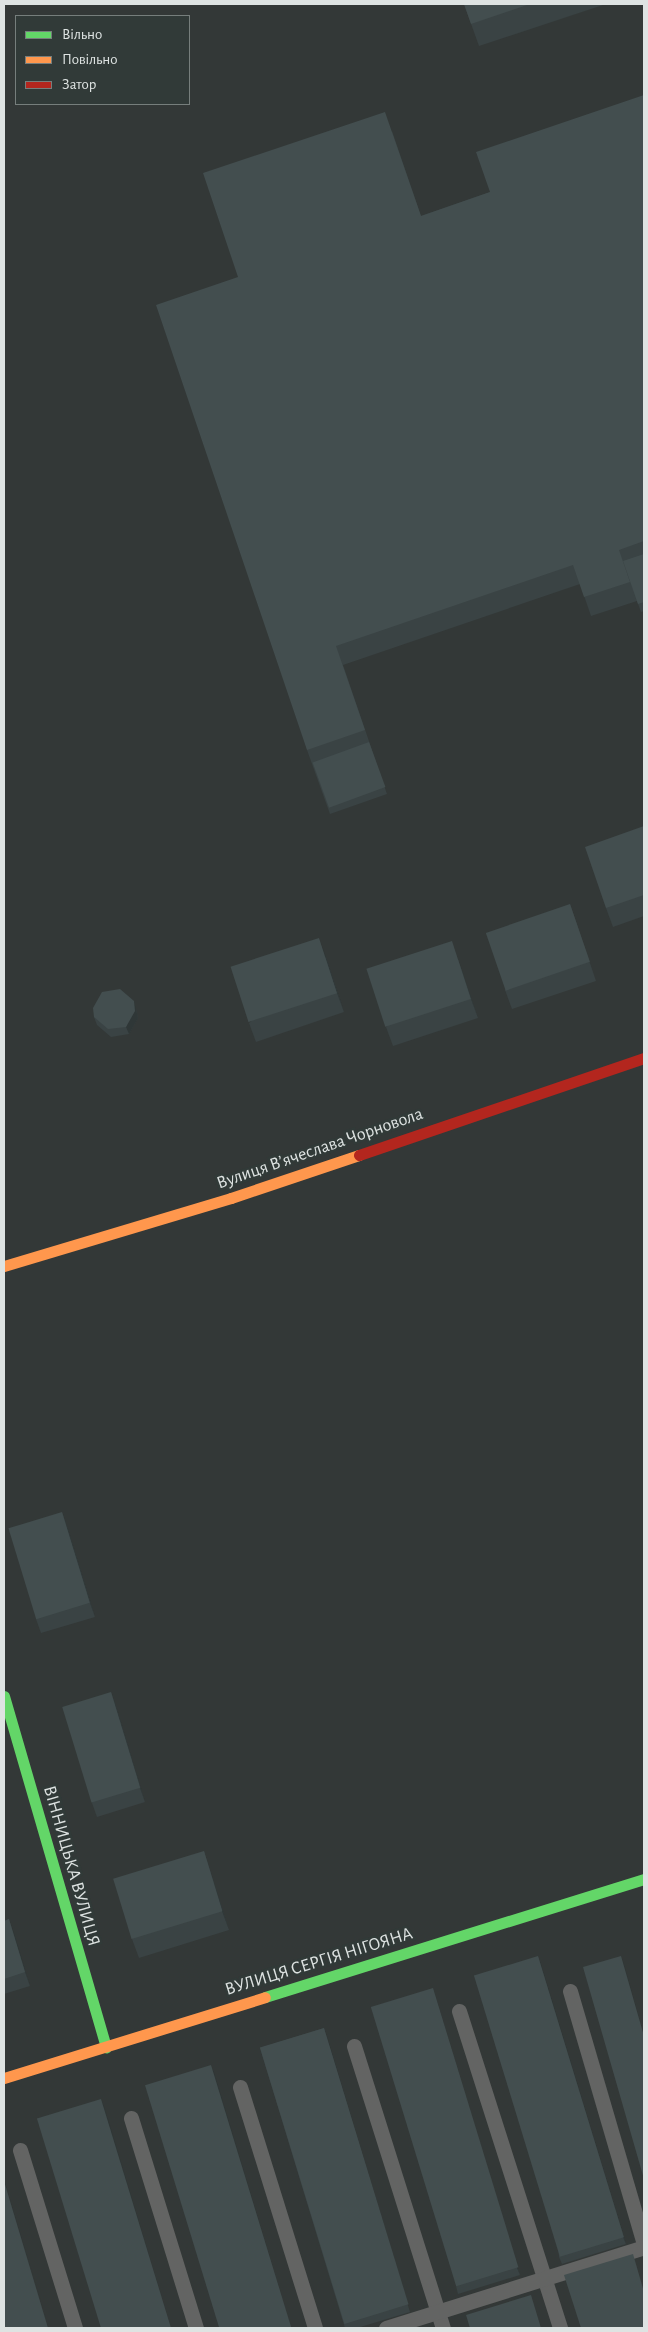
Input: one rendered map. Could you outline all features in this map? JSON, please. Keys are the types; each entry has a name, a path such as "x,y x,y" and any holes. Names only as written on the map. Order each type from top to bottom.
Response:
{"street":[{"name":"Вулиця Вʼячеслава Чорновола","path":"4,1266 231,1198 644,1058"},
{"name":"ВІННИЦЬКА ВУЛИЦЯ","path":"4,1696 106,2047"},
{"name":"ВУЛИЦЯ СЕРГІЯ НІГОЯНА","path":"4,2078 644,1879"}],"lane":[{"path":"386,2328 644,2246 570,1991"},
{"path":"459,2011 560,2328"},
{"path":"354,2046 443,2328"},
{"path":"240,2087 315,2328"},
{"path":"130,2118 196,2328"},
{"path":"20,2150 75,2328"}],"building":[{"path":"464,4 530,4 471,24"},
{"path":"644,95 644,541 619,550 630,582 584,597 573,565 336,646 365,730 307,750 156,305 238,277 203,173 385,112 421,216 490,192 476,152"},
{"path":"644,554 644,602 638,604 623,561"},
{"path":"369,742 385,787 329,808 313,763"},
{"path":"644,826 644,895 606,908 585,847"},
{"path":"570,904 590,962 506,991 486,933"},
{"path":"319,938 337,993 248,1022 231,967"},
{"path":"452,941 471,999 385,1027 366,969"},
{"path":"120,989 134,1001 135,1011 126,1027 108,1029 94,1017 93,1008 102,992"},
{"path":"62,1512 90,1603 36,1619 8,1528"},
{"path":"111,1692 140,1788 91,1803 62,1707"},
{"path":"204,1851 222,1911 132,1939 113,1879"},
{"path":"9,1919 25,1972 4,1979 4,1921"},
{"path":"538,1956 624,2237 560,2257 474,1976"},
{"path":"621,1956 644,2036 644,2179 583,1967"},
{"path":"433,1988 518,2267 456,2286 371,2007"},
{"path":"324,2028 408,2304 344,2324 260,2048"},
{"path":"211,2065 291,2328 219,2328 145,2085"},
{"path":"101,2099 171,2328 101,2328 37,2119"},
{"path":"4,2181 48,2328 4,2328"},
{"path":"633,2254 644,2292 644,2328 581,2328 564,2275"},
{"path":"531,2295 541,2328 470,2328 466,2315"}],"traffic: fast":[{"path":"4,1696 106,2047"},
{"path":"265,1997 644,1879"}],"traffic: slow":[{"path":"4,1266 231,1198 359,1155"},
{"path":"4,2078 265,1997"}],"traffic: jam":[{"path":"359,1155 644,1058"}]}
